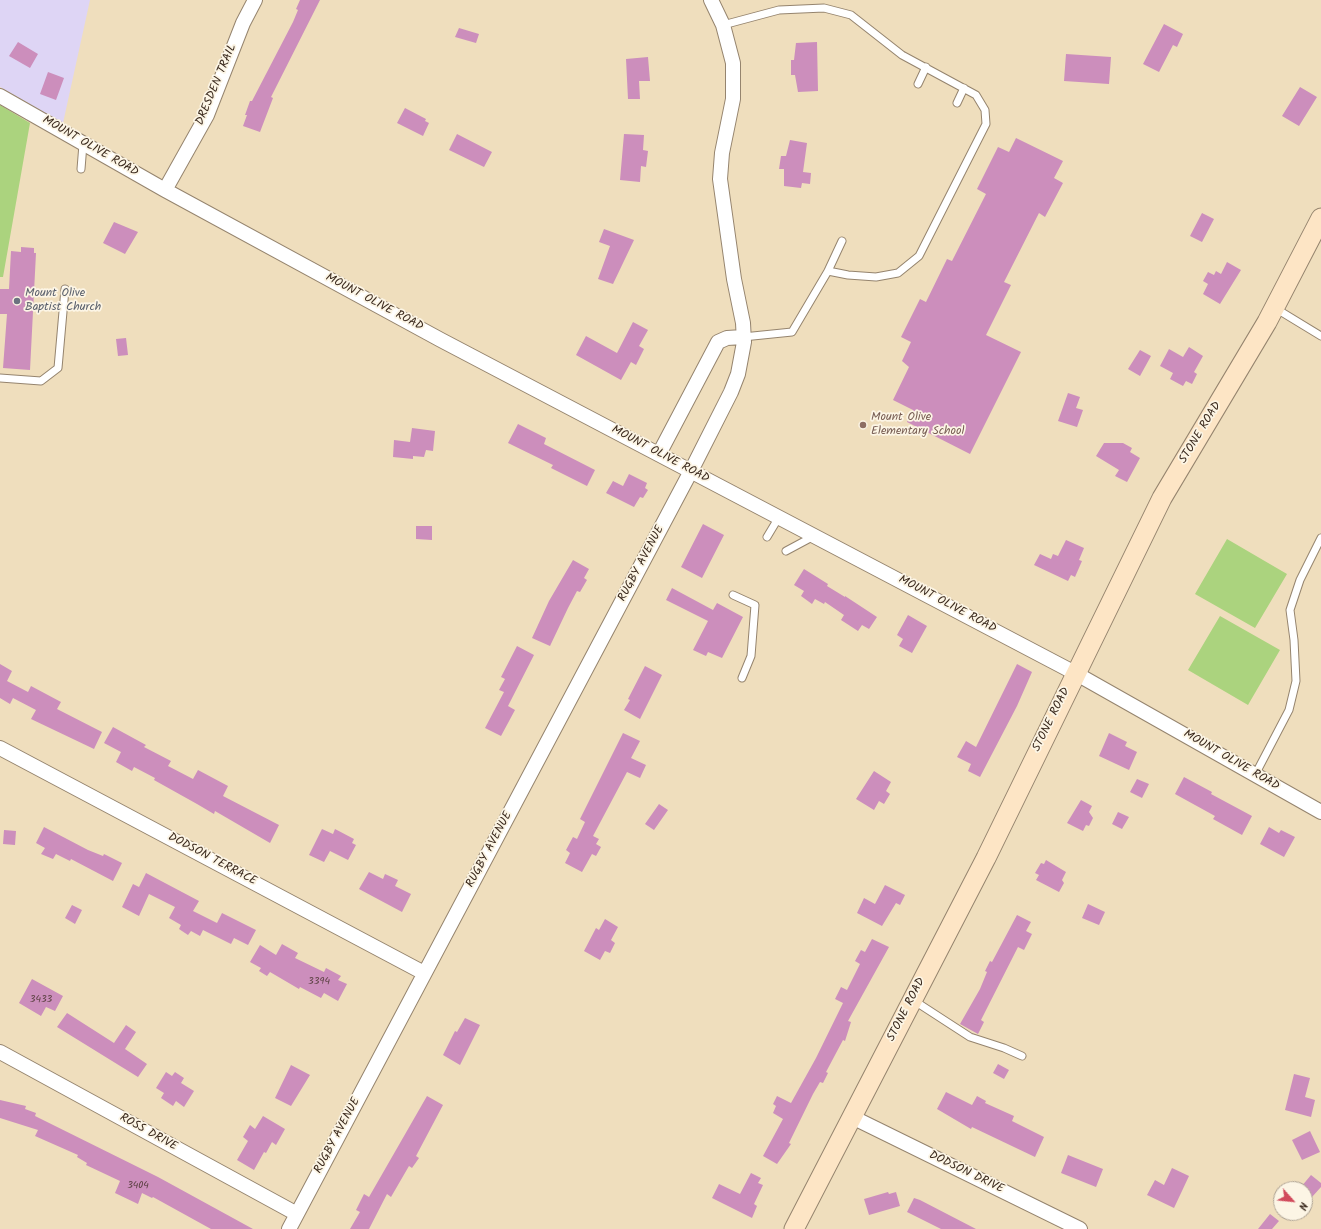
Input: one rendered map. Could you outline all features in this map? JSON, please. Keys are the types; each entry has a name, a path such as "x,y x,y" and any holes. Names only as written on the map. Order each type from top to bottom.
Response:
{"street":[{"name":"DRESDEN TRAIL","path":"165,190 207,115 243,23 255,0"},
{"name":"RUGBY AVENUE","path":"289,1229 691,471 731,392 738,374 744,342 743,323 734,279 720,179 722,153 733,100 733,63 723,25 711,0"},
{"name":"MOUNT OLIVE ROAD","path":"0,96 165,190 442,340 1075,673 1321,812"},
{"name":"STONE ROAD","path":"794,1229 986,858 1075,673 1162,498 1274,308 1321,218"},
{"path":"659,454 718,342 726,338 743,336"},
{"name":"DODSON TERRACE","path":"0,748 424,973"},
{"name":"ROSS DRIVE","path":"0,1052 297,1214"},
{"name":"DODSON DRIVE","path":"852,1117 1080,1229"}],"lane":[{"path":"723,25 779,10 824,8 851,16 902,54 976,95 985,110 986,124 919,256 898,273 876,276 848,275 828,271"},
{"path":"918,84 926,67"},
{"path":"957,103 964,88"},
{"path":"81,169 83,144"},
{"path":"743,336 792,332 828,271 842,241"},
{"path":"0,378 41,381 58,368 65,289"},
{"path":"1274,308 1321,336"},
{"path":"767,537 779,517"},
{"path":"786,551 814,536"},
{"path":"1255,775 1289,710 1296,681 1294,640 1290,610 1300,580 1321,538"},
{"path":"733,595 755,605 751,656 742,678"},
{"path":"913,1000 970,1037 1004,1048 1022,1056"}],"shaded area":[{"path":"0,0 90,0 63,123 0,87"}],"green space":[{"path":"0,105 30,123 3,277 0,277"},
{"path":"1227,539 1287,574 1255,628 1195,594"},
{"path":"1220,616 1280,650 1248,705 1188,670"}],"building":[{"path":"300,0 320,0 271,97 273,98 260,132 243,126 250,101 252,101 293,22"},
{"path":"1164,24 1183,34 1177,47 1173,45 1159,72 1143,64"},
{"path":"459,28 479,34 476,43 455,37"},
{"path":"18,42 38,54 30,68 9,56"},
{"path":"817,42 818,91 798,92 795,75 791,75 791,60 794,60 796,43"},
{"path":"1066,54 1111,57 1109,84 1064,81"},
{"path":"648,57 650,81 639,81 640,99 628,99 626,59"},
{"path":"48,72 64,78 56,100 40,94"},
{"path":"1300,87 1317,97 1299,126 1282,116"},
{"path":"405,108 426,119 425,121 429,123 423,136 397,123"},
{"path":"457,134 492,152 484,167 449,150"},
{"path":"624,134 644,135 643,150 648,151 646,167 641,166 640,182 620,180"},
{"path":"1016,138 1063,161 1054,178 1063,183 1045,217 1039,213 1004,282 1011,285 986,335 1021,352 970,454 907,422 913,410 893,400 909,367 902,361 911,342 901,337 920,299 926,302 947,259 952,261 986,194 977,189 998,147 1009,152"},
{"path":"790,140 807,143 803,172 811,173 810,184 802,183 801,188 784,186 784,169 779,169 781,156 786,156"},
{"path":"1202,213 1214,219 1202,242 1190,236"},
{"path":"114,222 138,232 125,254 103,243"},
{"path":"604,229 634,240 613,284 598,279 610,246 599,242"},
{"name":"Mount Olive Baptist Church","path":"21,247 34,248 34,253 36,253 30,370 3,368 7,314 0,314 0,289 9,289 11,251 21,252"},
{"path":"1227,262 1241,270 1220,304 1203,294 1208,284 1203,281 1208,272 1214,275 1216,271 1221,274"},
{"path":"633,322 648,330 639,346 644,349 636,365 631,362 621,380 576,355 586,336 617,353"},
{"path":"126,338 128,355 118,356 116,339"},
{"path":"1189,347 1203,356 1194,372 1197,374 1192,384 1186,381 1183,386 1170,379 1173,373 1160,366 1169,349 1183,357"},
{"path":"1140,350 1151,356 1140,376 1128,369"},
{"path":"1068,393 1080,397 1076,408 1083,410 1077,427 1058,421"},
{"path":"518,424 546,438 544,444 595,470 587,486 551,468 553,465 508,443"},
{"path":"412,428 435,431 433,451 426,450 424,457 413,456 413,459 393,457 394,440 410,442"},
{"path":"1104,443 1123,443 1132,448 1130,452 1140,458 1127,482 1115,476 1119,470 1096,456"},
{"path":"629,474 647,483 645,488 648,490 643,498 640,497 634,507 606,493 613,481 623,486"},
{"path":"703,524 724,535 702,578 681,567"},
{"path":"416,526 432,526 432,540 416,539"},
{"path":"1066,540 1084,548 1079,560 1082,561 1075,577 1071,575 1068,581 1034,565 1040,554 1051,559 1053,554 1058,556"},
{"path":"573,560 589,569 584,578 587,580 580,592 577,591 550,646 532,638 549,601"},
{"path":"804,569 828,584 827,586 877,617 869,629 862,625 858,631 841,620 844,615 825,602 824,604 815,599 812,604 801,596 804,591 794,585"},
{"path":"672,588 713,610 717,603 743,617 722,658 708,652 706,656 693,650 708,621 666,600"},
{"path":"908,615 927,626 912,653 899,646 903,639 897,635"},
{"path":"517,646 534,655 508,706 515,710 501,736 485,728 504,692 499,690 505,679 501,677"},
{"path":"0,664 12,671 7,681 28,692 31,686 61,702 57,709 102,732 94,749 31,719 36,710 13,698 10,704 0,698"},
{"path":"1017,664 1032,672 1017,706 980,777 968,771 971,764 957,757 966,741 976,747"},
{"path":"645,666 662,675 640,719 624,710"},
{"path":"113,727 146,745 144,747 171,761 168,766 193,779 198,770 228,786 223,796 279,825 270,843 215,811 214,814 154,780 155,778 134,767 132,771 116,762 121,752 104,743"},
{"path":"623,733 640,741 631,758 646,765 640,778 627,772 593,836 599,839 596,844 601,847 596,856 592,854 582,872 565,863 570,853 566,850 573,837 577,839 585,822 580,819"},
{"path":"1109,733 1127,742 1125,746 1137,752 1129,770 1099,756"},
{"path":"874,771 891,782 886,791 890,794 884,804 879,801 874,810 856,799"},
{"path":"1184,777 1212,792 1211,794 1252,816 1242,835 1213,819 1215,816 1175,794"},
{"path":"1137,779 1149,784 1142,798 1130,792"},
{"path":"1081,800 1092,806 1089,812 1093,818 1089,826 1086,825 1083,831 1067,823"},
{"path":"659,804 668,810 654,830 645,824"},
{"path":"1118,812 1129,817 1122,829 1112,824"},
{"path":"44,827 88,850 103,856 104,854 122,863 113,881 71,859 70,861 56,854 53,859 41,854 45,848 36,843"},
{"path":"1269,827 1279,833 1281,830 1295,837 1284,857 1260,844"},
{"path":"322,829 333,834 335,829 354,839 352,843 356,845 348,860 330,851 324,862 309,855"},
{"path":"4,830 16,831 15,845 3,844"},
{"path":"1046,860 1066,872 1062,880 1064,883 1059,892 1036,880 1039,875 1035,873 1041,863 1044,864"},
{"path":"369,872 383,879 385,874 398,880 395,886 411,894 402,912 359,889"},
{"path":"146,873 199,901 193,911 217,923 222,913 256,930 248,945 234,938 231,944 203,930 200,936 191,931 188,935 179,929 181,925 169,918 175,907 149,894 139,916 122,907 133,884 139,887"},
{"path":"885,885 905,895 900,905 896,903 882,926 857,913 864,898 875,904"},
{"path":"1088,904 1105,912 1099,925 1082,918"},
{"path":"72,905 82,910 75,924 65,918"},
{"path":"1017,915 1031,922 1026,931 1032,934 1024,950 1018,947 981,1020 984,1022 978,1034 960,1024 980,989 987,972 985,971 990,961 992,962"},
{"path":"605,919 618,927 611,940 615,943 610,953 605,951 600,960 584,951 596,928 599,930"},
{"path":"872,939 889,947 848,1021 851,1022 845,1041 843,1040 826,1072 828,1073 823,1083 820,1082 813,1094 789,1143 791,1144 777,1164 763,1156 783,1119 773,1113 776,1106 773,1104 777,1096 791,1103 816,1058 843,1003 835,999 841,987 847,990 860,964 855,961 861,950 865,952"},
{"path":"282,944 298,953 295,958 324,972 326,968 341,976 338,980 347,984 338,1001 324,993 321,998 300,987 299,989 270,972 267,976 259,971 261,968 250,962 260,945 276,955"},
{"path":"32,979 63,996 55,1011 46,1007 41,1016 19,1003"},
{"path":"67,1013 114,1043 126,1025 136,1032 125,1049 147,1064 138,1077 57,1027"},
{"path":"465,1018 480,1025 460,1065 443,1055 455,1031 457,1032"},
{"path":"998,1064 1009,1070 1004,1079 993,1073"},
{"path":"291,1065 310,1075 291,1106 275,1098"},
{"path":"166,1072 172,1076 175,1072 184,1078 181,1083 194,1091 184,1107 176,1101 173,1106 161,1098 164,1093 156,1088"},
{"path":"1294,1074 1310,1078 1305,1097 1315,1100 1311,1117 1285,1110"},
{"path":"946,1092 972,1105 977,1096 986,1101 985,1103 1014,1116 1012,1121 1044,1137 1035,1157 972,1127 971,1129 937,1109"},
{"path":"427,1096 443,1105 416,1156 419,1158 412,1168 409,1166 391,1197 387,1194 369,1229 350,1229 360,1212 356,1210 364,1194 369,1197"},
{"path":"0,1100 26,1106 25,1109 36,1113 35,1116 158,1177 253,1229 211,1229 153,1197 152,1198 142,1193 138,1204 115,1193 120,1181 86,1165 87,1163 77,1157 78,1155 35,1136 38,1130 0,1118"},
{"path":"263,1116 285,1129 276,1145 272,1142 266,1153 264,1152 254,1170 237,1160 248,1141 243,1137 250,1125 255,1129"},
{"path":"1310,1131 1320,1152 1302,1160 1292,1140"},
{"path":"1068,1155 1103,1169 1096,1187 1061,1173"},
{"path":"1172,1168 1189,1176 1174,1208 1147,1195 1155,1180 1164,1185"},
{"path":"751,1173 761,1178 758,1183 763,1185 754,1204 757,1206 752,1218 712,1198 719,1184 740,1194"},
{"path":"1311,1175 1321,1183 1321,1187 1313,1196 1313,1181 1306,1181"},
{"path":"888,1192 889,1194 896,1192 900,1206 869,1215 864,1199"},
{"path":"914,1198 976,1229 941,1229 907,1212"},
{"path":"1270,1214 1273,1216 1273,1221 1279,1221 1272,1229 1258,1229"}],"place":[{"name":"Mount Olive Baptist Church","path":"17,301"},
{"name":"Mount Olive Elementary School","path":"863,425"}]}
